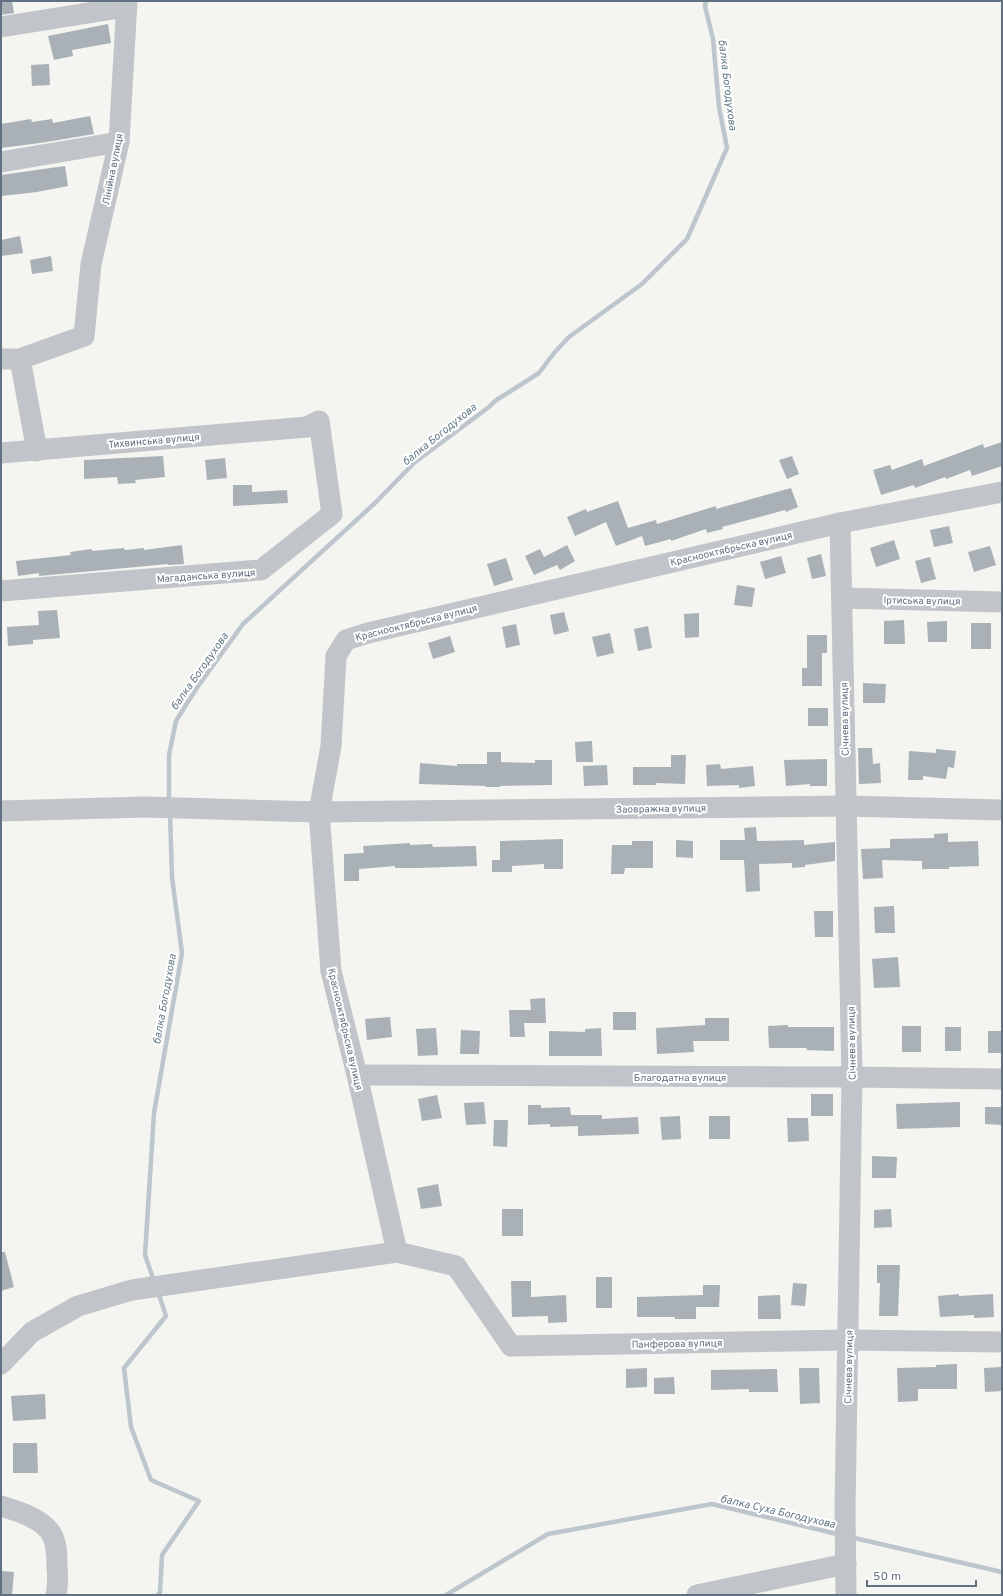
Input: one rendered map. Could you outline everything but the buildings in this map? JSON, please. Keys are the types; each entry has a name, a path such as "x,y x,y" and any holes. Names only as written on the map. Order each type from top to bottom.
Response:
{"street":[{"path":"1,27 126,4"},
{"name":"Лінійна вулиця","path":"11,359 84,336 91,264 119,142 126,4"},
{"path":"1,162 119,142"},
{"path":"11,359 37,450"},
{"name":"Магаданська вулиця","path":"1,591 261,570 332,514 319,421 307,427"},
{"name":"Тихвинська вулиця","path":"1,453 307,427"},
{"name":"Краснооктябрьска вулиця","path":"397,1252 357,1075 331,972 319,812 331,746 336,656 346,640 368,633 840,523 1002,492"},
{"name":"Січнева вулиця","path":"840,523 852,1077 845,1510 846,1595"},
{"name":"Іртиська вулиця","path":"842,598 1002,602"},
{"name":"Заовражна вулиця","path":"1,811 145,807 319,812 846,806 1002,810"},
{"name":"Благодатна вулиця","path":"357,1075 1002,1079"},
{"path":"1,1364 32,1332 78,1306 132,1290 397,1252"},
{"name":"Панферова вулиця","path":"397,1252 456,1266 511,1346 848,1340 1002,1342"},
{"path":"1,1506 20,1512 38,1521 52,1536 57,1553 58,1587 56,1595"},
{"path":"697,1595 846,1564"}],"waterway":[{"name":"балка Богодухова","path":"169,802 169,755 176,721 196,689 243,624 375,503 414,463 495,401 539,373 554,353 569,337 642,284 687,239 727,148 719,107 713,39 705,6 706,1"},
{"name":"балка Богодухова","path":"154,1281 145,1255 154,1113 182,953 172,877 170,813"},
{"name":"балка Богодухова","path":"158,1292 166,1316 124,1368 131,1427 151,1480 199,1501 162,1555 160,1592 158,1595"},
{"name":"балка Суха Богодухова","path":"446,1595 548,1534 712,1504 841,1535"},
{"name":"балка Суха Богодухова","path":"850,1537 1002,1572"}]}
